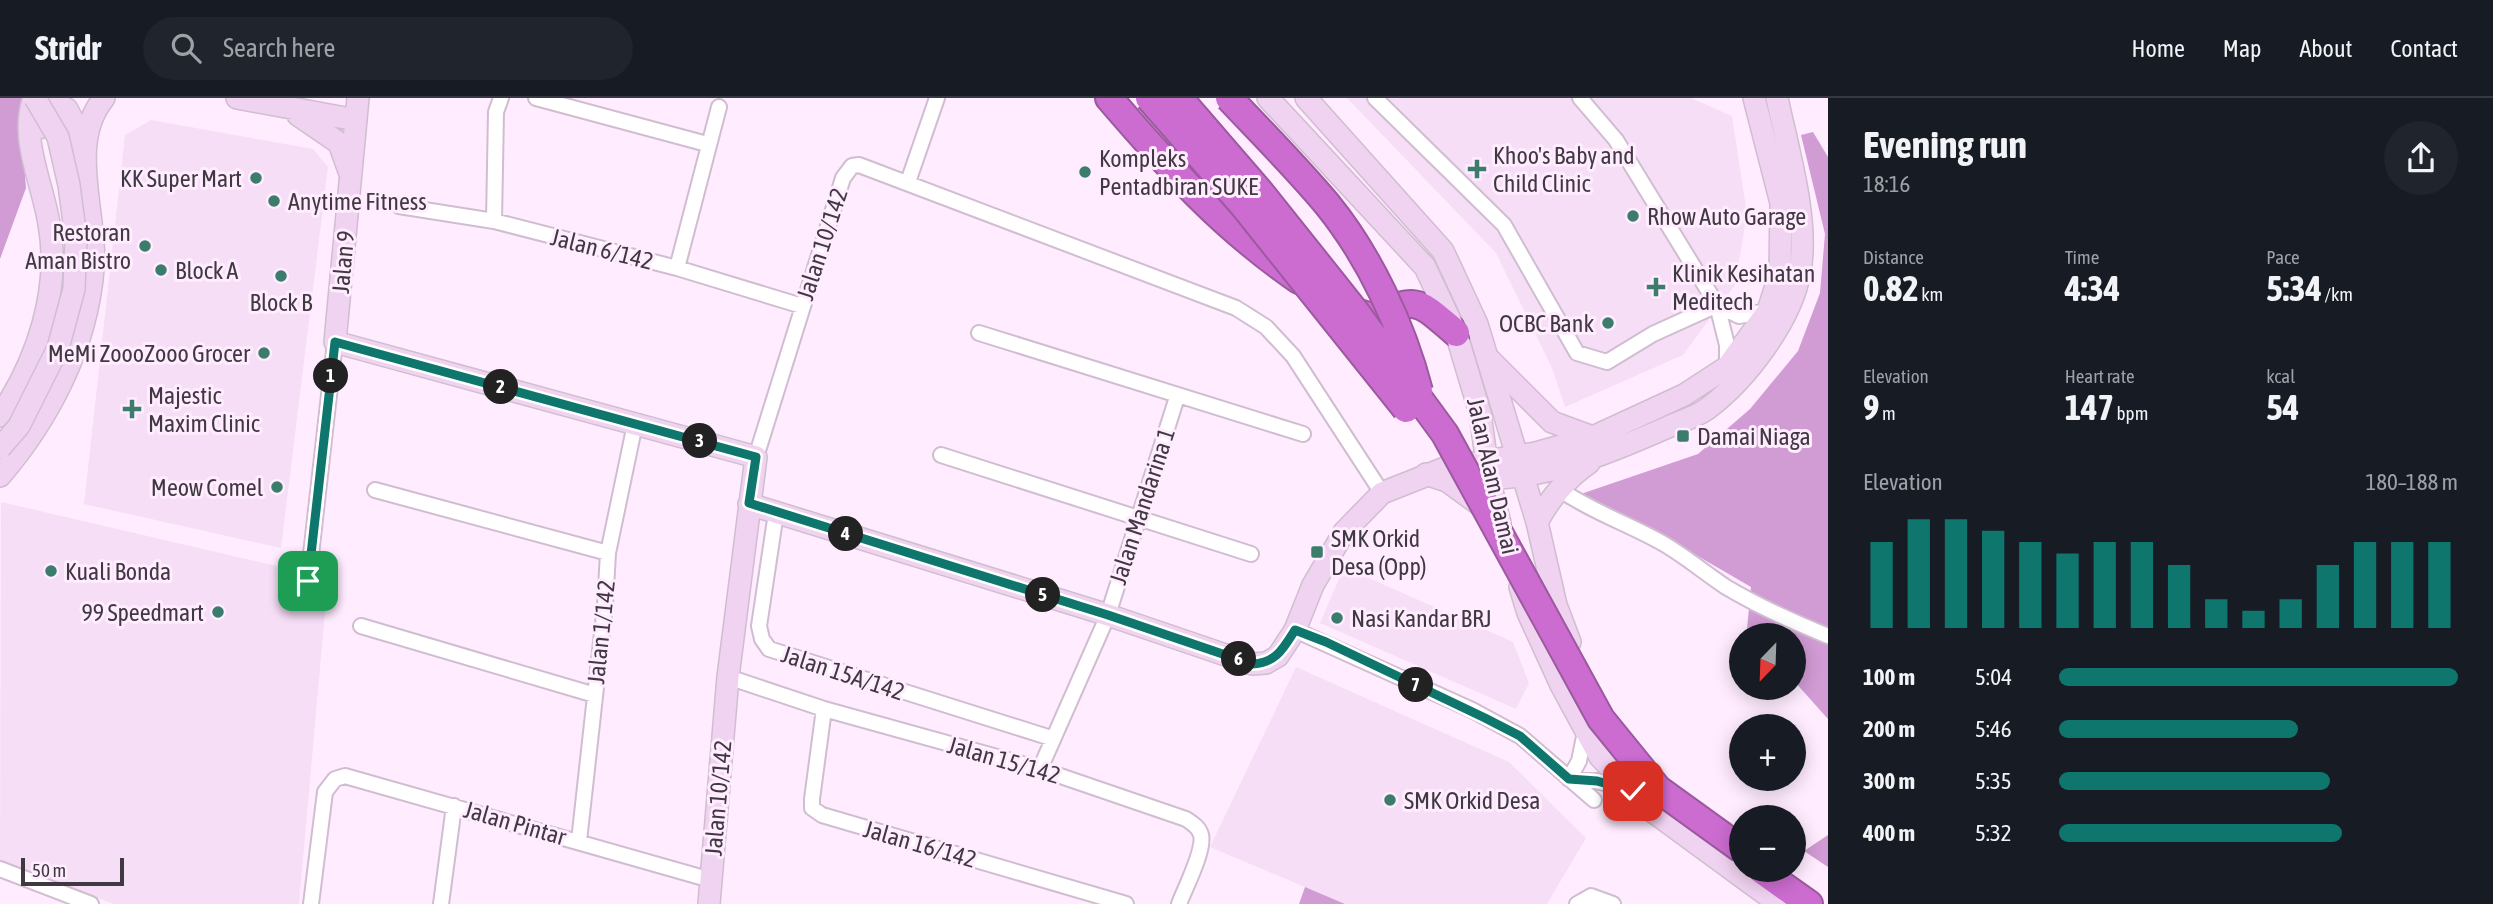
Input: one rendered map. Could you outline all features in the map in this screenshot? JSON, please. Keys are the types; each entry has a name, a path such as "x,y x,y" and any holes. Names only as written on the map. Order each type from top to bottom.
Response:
{"highway":[{"path":"1109,98 1179,180 1274,263 1344,309 1372,317 1404,303 1422,304 1456,333"},
{"path":"1149,98 1242,204 1433,443 1598,725 1655,792 1729,846"},
{"path":"1179,98 1278,214 1445,434 1601,719 1658,789 1729,840"},
{"path":"1229,98 1328,206 1371,272 1409,350 1433,443"},
{"path":"1778,882 1809,904"},
{"path":"1787,882 1819,904"}],"street":[{"path":"0,416 17,391 34,353 46,314 52,268 50,225 30,136 35,98"},
{"path":"0,449 19,426 58,348 74,289 76,238 69,185 58,137 35,98"},
{"path":"0,476 48,409 69,365 84,318 94,252 88,184 89,123 104,98"},
{"path":"237,98 356,120"},
{"path":"285,107 313,98"},
{"name":"Jalan 9","path":"335,342 358,98"},
{"path":"494,221 496,112 501,98"},
{"path":"536,98 707,144"},
{"path":"908,182 937,98"},
{"name":"Jalan Alam Damai","path":"1268,98 1424,267 1456,333 1480,413 1499,521 1528,613 1585,732 1600,757 1652,811 1779,904"},
{"name":"Jalan Alam Damai","path":"1306,98 1443,251 1477,324 1537,522 1556,606 1593,691 1626,743 1686,806 1729,840"},
{"path":"1375,98 1504,225 1577,353 1607,362 1653,334 1717,306"},
{"path":"1580,98 1616,140 1717,306 1727,345 1727,367"},
{"path":"1537,522 1559,489 1596,446 1727,367 1768,311 1780,273 1781,203 1754,98"},
{"path":"1488,470 1521,465 1596,446 1705,411 1736,385 1781,319 1798,282 1803,246 1795,187 1777,98"},
{"path":"40,183 40,121 49,107 58,105 67,109 73,117 88,184"},
{"path":"285,107 328,133 338,143 346,158 350,180"},
{"path":"677,268 707,144 719,107"},
{"name":"Jalan 10/142","path":"709,904 728,677 756,457 847,170 859,165 908,182 1236,308 1266,327 1293,356 1382,493"},
{"name":"Jalan 6/142","path":"399,206 494,221 677,268 802,306"},
{"path":"1717,306 1738,317 1768,311"},
{"path":"979,333 1177,397 1303,434"},
{"path":"308,581 335,342 756,457"},
{"path":"1487,356 1552,422 1596,446"},
{"name":"Jalan Mandarina 1","path":"1108,615 1177,397"},
{"path":"1451,466 1471,438 1480,413"},
{"name":"Jalan 1/142","path":"579,841 608,553 635,424"},
{"path":"941,455 1251,554"},
{"name":"Jalan Mandarina 1","path":"749,503 1108,615 1252,664 1266,663 1278,656 1295,630 1313,585 1344,532 1382,493 1451,466 1488,470"},
{"name":"Jalan Mandarina 1","path":"1426,474 1488,470"},
{"path":"1426,474 1447,481 1499,521"},
{"path":"1559,489 1587,509 1661,542 1736,592 1782,617 1828,636"},
{"path":"375,490 608,553"},
{"name":"Jalan 15A/142","path":"776,513 760,626 762,639 769,649 1051,738"},
{"path":"1040,769 1051,738 1108,615"},
{"path":"362,626 595,695"},
{"path":"1295,630 1326,642 1508,730 1594,800"},
{"name":"Jalan 15/142","path":"728,677 824,709 1040,769 1186,819 1198,827 1202,836 1200,849 1179,904"},
{"name":"Jalan 16/142","path":"824,709 812,799 812,808 822,815 1126,904"},
{"path":"1569,779 1579,761 1585,732"},
{"name":"Jalan Pintar","path":"311,904 325,792 335,779 345,776 710,880"},
{"path":"1569,779 1597,781 1633,791"},
{"path":"441,904 454,806"},
{"path":"0,869 91,904"},
{"path":"1577,904 1591,896 1606,898 1613,904"}],"shaded area":[{"path":"0,98 25,98 21,126 26,188 0,259"},
{"path":"1347,98 1691,98 1732,116 1747,214 1735,285 1683,355 1565,407 1552,368 1496,253"},
{"path":"151,120 313,149 328,167 281,548 84,504 125,135"},
{"path":"1813,132 1828,157 1828,719 1806,694 1806,623 1748,623 1751,587 1665,537 1575,496 1698,454 1750,409 1798,351 1820,293 1825,234 1801,135"},
{"path":"1,502 328,578 299,904 114,904 0,861"},
{"path":"1344,567 1513,642 1529,683 1516,709 1320,623"},
{"name":"SMK Orkid Desa","path":"1296,667 1509,762 1586,838 1547,904 1345,904 1210,847"},
{"path":"1828,835 1828,867 1806,852"},
{"path":"1305,887 1345,904 1299,904"}],"place":[{"name":"Khoo's Baby and Child Clinic","path":"1477,169"},
{"name":"Kompleks Pentadbiran SUKE","path":"1085,172"},
{"name":"KK Super Mart","path":"256,178"},
{"name":"Anytime Fitness","path":"274,201"},
{"name":"Rhow Auto Garage","path":"1633,216"},
{"name":"Restoran Aman Bistro","path":"145,246"},
{"name":"Block A","path":"161,270"},
{"name":"Block B","path":"281,276"},
{"name":"Klinik Kesihatan Meditech","path":"1656,287"},
{"name":"OCBC Bank","path":"1608,323"},
{"name":"MeMi ZoooZooo Grocer","path":"264,353"},
{"name":"Majestic Maxim Clinic","path":"132,409"},
{"name":"Damai Niaga","path":"1683,436"},
{"name":"Meow Comel","path":"277,487"},
{"name":"SMK Orkid Desa (Opp)","path":"1317,552"},
{"name":"Kuali Bonda","path":"51,571"},
{"name":"99 Speedmart","path":"218,612"},
{"name":"Nasi Kandar BRJ","path":"1337,618"},
{"name":"SMK Orkid Desa","path":"1390,800"}],"route":[{"path":"308,581 335,342 756,457 749,503 1108,615 1252,664 1266,663 1278,656 1295,630 1472,710 1520,736 1569,779 1597,781 1633,791"}]}
